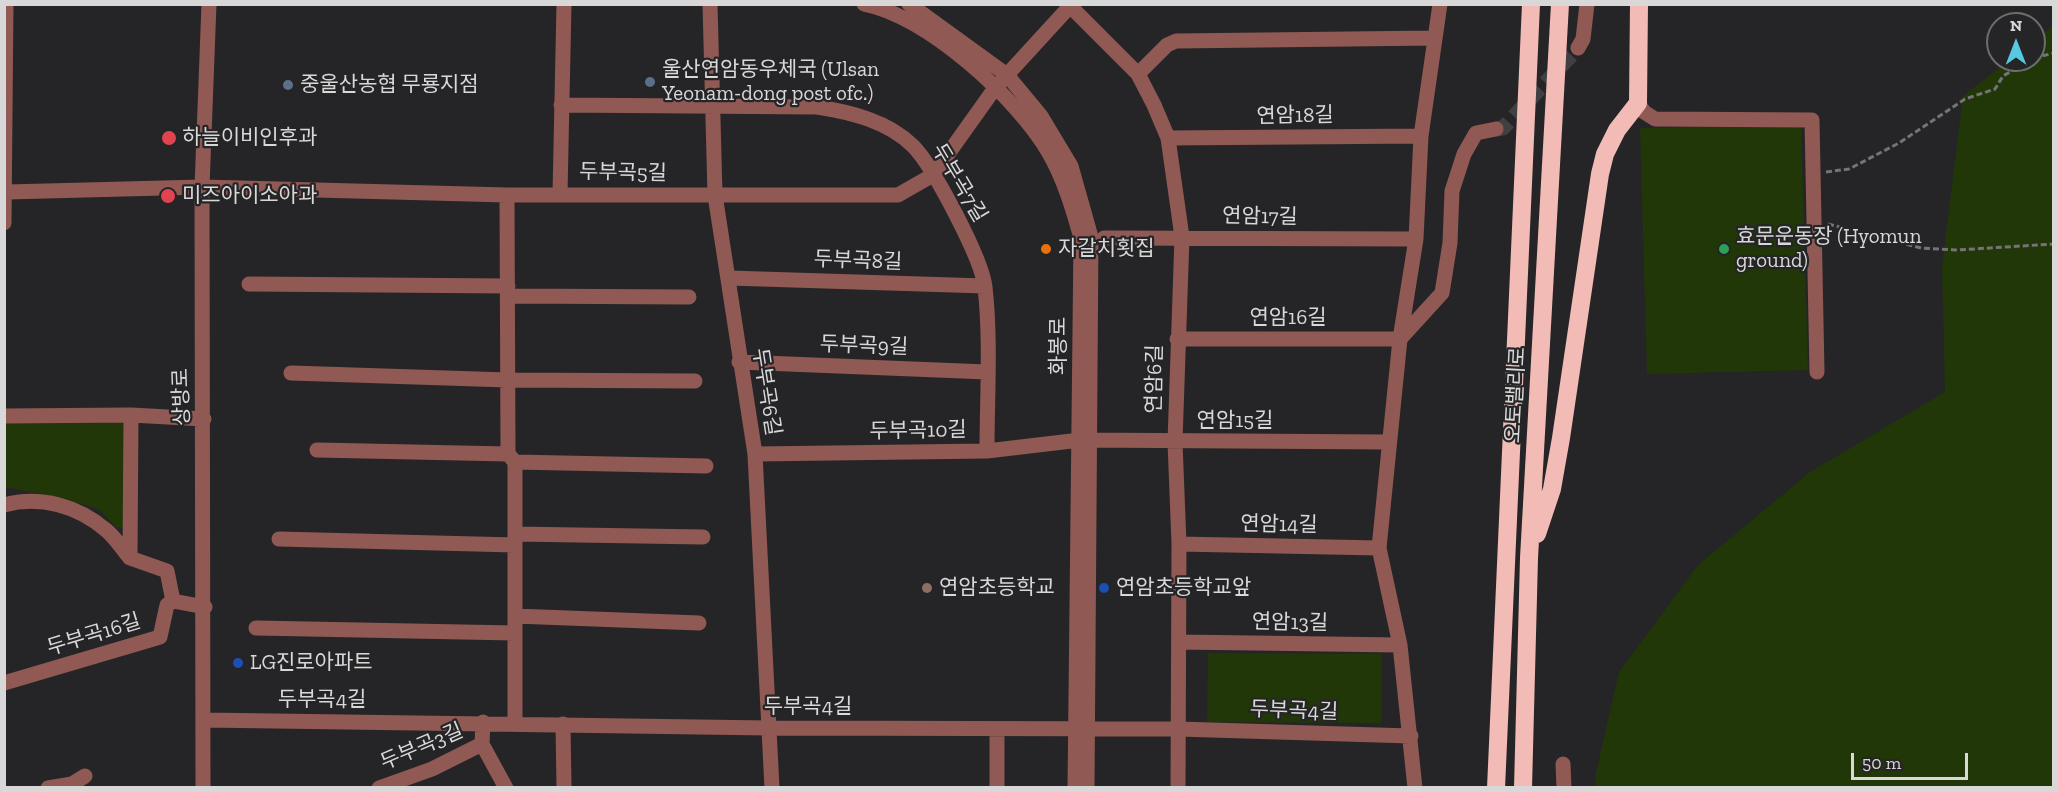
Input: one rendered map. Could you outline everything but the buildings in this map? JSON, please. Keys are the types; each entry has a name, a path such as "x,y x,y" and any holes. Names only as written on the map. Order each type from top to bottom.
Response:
{"highway":[{"name":"오토밸리로","path":"1496,788 1531,4"},
{"name":"오토밸리로","path":"1523,788 1529,558 1560,4"},
{"path":"1529,558 1556,469 1600,174 1605,154 1617,130 1638,103 1639,4"}],"street":[{"path":"4,223 7,192 6,4"},
{"name":"상방로","path":"203,788 205,607 202,187 209,4"},
{"path":"560,194 564,4"},
{"name":"두부곡6길","path":"710,4 714,195 729,278 739,362 756,454 772,788"},
{"name":"화봉로","path":"864,4 900,17 931,34 1020,112 1048,151 1074,211 1082,238 1086,440"},
{"path":"909,4 1007,75 1041,116 1071,166 1091,237 1082,729 1087,788"},
{"path":"1415,788 1400,645 1379,548 1400,339 1416,240 1421,135 1440,4"},
{"path":"1578,48 1583,39 1587,4"},
{"name":"두부곡5길","path":"7,192 202,187 507,195 898,195 933,175 995,88 1070,5"},
{"name":"연암6길","path":"1070,5 1137,74 1168,138 1182,237 1175,442 1179,544 1178,788"},
{"path":"1137,74 1167,45 1176,41 1435,38"},
{"path":"1638,103 1644,112 1655,119 1812,120 1817,372"},
{"name":"두부곡7길","path":"561,105 817,107 852,112 884,127 913,146 933,175 968,238 985,286 987,451"},
{"path":"1400,339 1442,293 1449,243 1452,191 1464,154 1476,133 1496,129"},
{"name":"연암18길","path":"1168,138 1421,135"},
{"path":"507,195 508,380 515,540 515,722"},
{"name":"연암17길","path":"1104,238 1416,240"},
{"name":"두부곡8길","path":"729,278 985,286"},
{"path":"249,284 689,297"},
{"name":"연암16길","path":"1177,339 1400,339"},
{"name":"두부곡9길","path":"739,362 987,372"},
{"path":"291,373 508,380 695,381"},
{"path":"130,558 131,415"},
{"path":"4,416 131,415 204,419"},
{"name":"연암15길","path":"1086,440 1389,442"},
{"name":"두부곡10길","path":"756,454 987,451 1086,440"},
{"path":"317,450 706,466"},
{"path":"4,505 23,500 70,507 106,530 130,558 167,570 173,601 205,607"},
{"path":"279,539 515,540 703,537"},
{"name":"연암14길","path":"1179,544 1379,548"},
{"name":"두부곡16길","path":"4,683 160,637 167,605 173,601"},
{"path":"515,616 699,623"},
{"path":"256,628 515,633"},
{"name":"연암13길","path":"1179,642 1400,645"},
{"name":"두부곡4길","path":"204,720 515,722 769,728 1178,729 1411,736"},
{"name":"두부곡3길","path":"483,722 482,744 506,788"},
{"path":"563,724 564,788"},
{"path":"997,729 997,788"},
{"path":"1075,788 1082,729"},
{"name":"두부곡3길","path":"379,788 432,769 482,744"},
{"path":"1563,764 1564,788"},
{"path":"48,788 72,784 85,776"}],"path":[{"path":"1813,174 1850,169 1899,143 1965,99 1995,89 2003,76 2010,72"},
{"path":"1814,221 1920,248 1957,250 2054,244"}],"green space":[{"path":"2053,26 2053,787 1596,787 1595,777 1619,672 1698,565 1810,472 1945,392 1942,267 1963,96 1994,72 2046,72 2046,32"},
{"name":"효문운동장 (Hyomun ground)","path":"1801,124 1808,370 1647,374 1640,128"},
{"path":"115,418 124,425 124,528 116,527 99,509 6,487 6,420"},
{"path":"1208,653 1382,654 1381,723 1207,722"}],"tunnel":[{"path":"1496,129 1503,128 1578,48"}],"place":[{"name":"울산연암동우체국 (Ulsan Yeonam-dong post ofc.)","path":"650,82"},
{"name":"중울산농협 무룡지점","path":"288,85"},
{"name":"하늘이비인후과","path":"169,138"},
{"name":"미즈아이소아과","path":"168,196"},
{"name":"자갈치횟집","path":"1046,249"},
{"name":"효문운동장 (Hyomun ground)","path":"1724,249"},
{"name":"연암초등학교","path":"927,588"},
{"name":"연암초등학교앞","path":"1104,588"},
{"name":"LG진로아파트","path":"238,663"}]}
